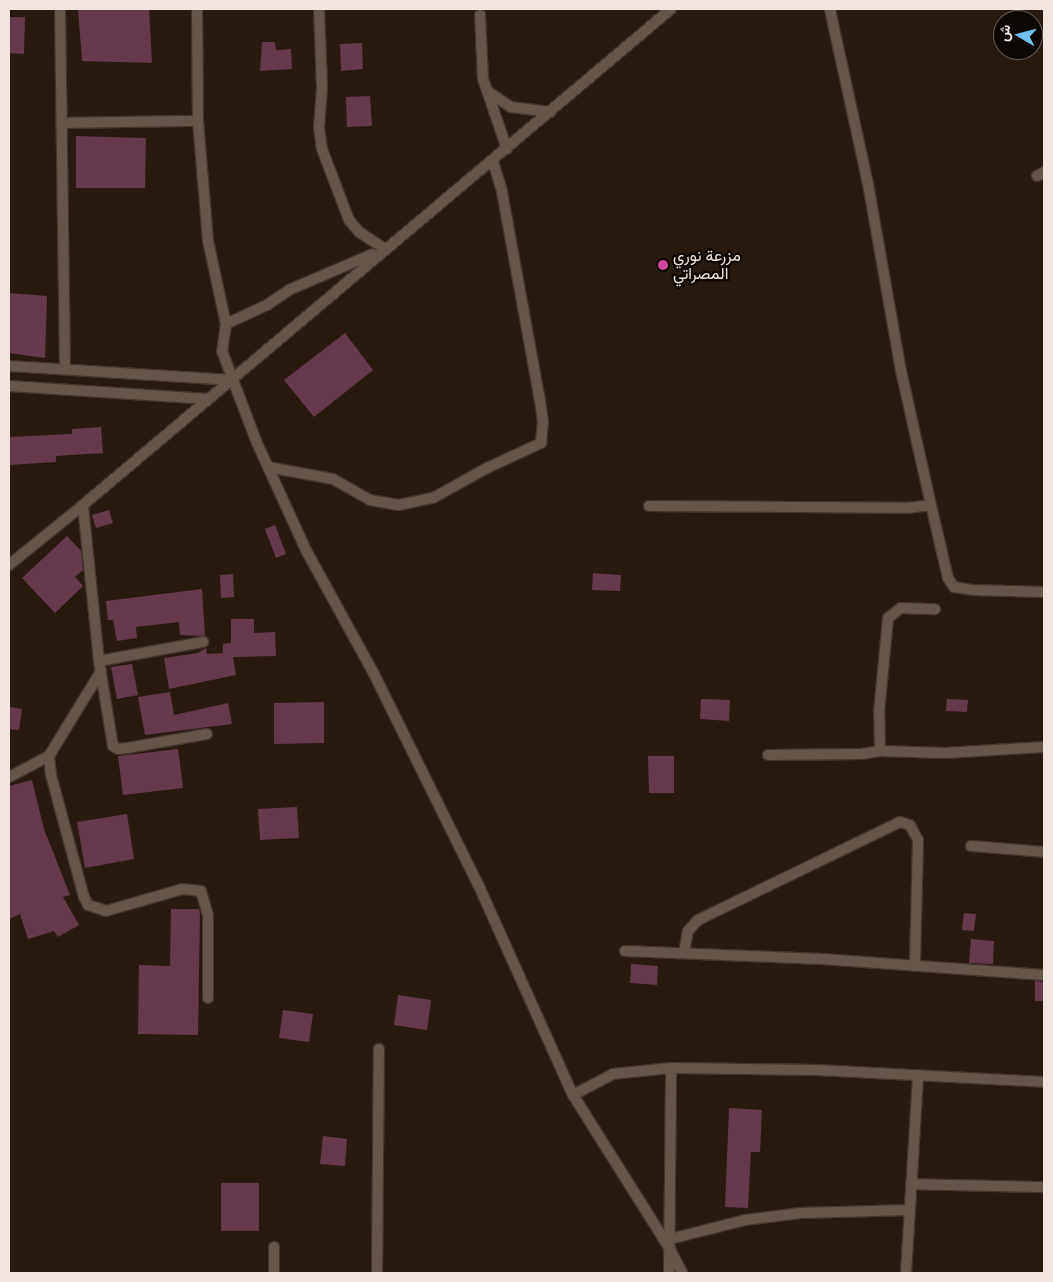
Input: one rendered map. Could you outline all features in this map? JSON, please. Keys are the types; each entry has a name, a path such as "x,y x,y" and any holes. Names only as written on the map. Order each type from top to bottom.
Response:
{"street":[{"path":"60,9 64,123 65,369"},
{"path":"197,9 198,120 208,241 226,324 222,351 232,380 268,467 311,560 383,691 478,884 573,1095 670,1244 682,1273"},
{"path":"319,9 322,74 319,128 322,149 349,220 359,232 382,249"},
{"path":"9,564 83,505 232,380 382,249 493,161 672,9"},
{"path":"830,9 868,184 901,372 948,578 954,587 974,590 1044,592"},
{"path":"480,15 486,91 507,149"},
{"path":"486,91 511,107 551,112"},
{"path":"64,123 198,120"},
{"path":"268,467 333,479 370,500 398,505 433,498 487,468 527,452 541,444 543,422 540,400 502,191 493,161"},
{"path":"226,324 267,305 289,290 382,249"},
{"path":"9,366 232,380"},
{"path":"9,386 209,399"},
{"path":"83,505 100,666 113,746 118,749 207,734"},
{"path":"649,506 907,508 931,505"},
{"path":"880,751 880,694 888,618 902,608 935,610"},
{"path":"203,642 100,666 50,756 51,776 88,905 106,910 182,889 201,891 208,916 208,998"},
{"path":"768,755 860,754 880,751 945,753 1044,746"},
{"path":"9,777 50,756"},
{"path":"684,954 688,931 698,920 900,822 910,825 918,840 915,966"},
{"path":"971,846 1044,852"},
{"path":"625,951 915,966 1044,975"},
{"path":"377,1273 379,1049"},
{"path":"573,1095 614,1074 671,1068 817,1070 1044,1082"},
{"path":"669,1273 671,1068"},
{"path":"906,1273 918,1076"},
{"path":"911,1184 1044,1186"},
{"path":"670,1244 746,1220 801,1213 910,1210"},
{"path":"274,1247 274,1273"}],"building":[{"path":"78,9 149,9 152,63 82,61"},
{"path":"9,17 25,17 24,54 9,53"},
{"path":"262,42 275,42 276,50 291,49 292,69 260,71"},
{"path":"362,43 363,69 341,71 340,44"},
{"path":"370,96 372,126 347,127 346,97"},
{"path":"76,136 146,138 145,188 76,188"},
{"path":"9,293 47,296 45,358 9,353"},
{"path":"345,333 373,370 314,417 284,380"},
{"path":"101,427 103,453 56,456 56,462 9,465 9,437 72,434 72,429"},
{"path":"109,510 113,523 96,528 92,515"},
{"path":"275,525 286,554 276,558 265,529"},
{"path":"67,536 81,551 83,570 75,577 83,586 55,613 22,578"},
{"path":"593,573 621,575 620,591 592,590"},
{"path":"233,574 234,597 221,598 220,575"},
{"path":"202,589 205,636 180,635 179,622 136,627 137,638 117,641 113,620 108,620 106,601"},
{"path":"231,619 254,619 254,633 275,632 276,656 233,657 236,675 169,689 164,658 198,653 206,648 207,654 223,653 223,644 231,643"},
{"path":"132,664 138,695 117,699 111,667"},
{"path":"170,692 174,715 228,703 232,724 145,735 138,697"},
{"path":"701,699 730,700 729,721 700,719"},
{"path":"947,699 968,700 967,712 946,711"},
{"path":"324,702 324,743 274,744 274,703"},
{"path":"9,707 22,709 19,730 9,729"},
{"path":"178,749 183,788 123,795 118,756"},
{"path":"648,756 674,756 674,793 649,793"},
{"path":"32,780 44,829 70,895 63,897 79,925 58,937 54,931 28,939 20,914 9,919 9,786"},
{"path":"297,807 299,838 260,840 258,809"},
{"path":"127,814 134,859 85,868 77,822"},
{"path":"171,909 199,909 198,1035 138,1034 139,965 170,966"},
{"path":"964,913 976,914 974,931 962,930"},
{"path":"971,939 994,941 993,964 969,963"},
{"path":"631,964 658,966 657,985 630,983"},
{"path":"1035,981 1044,982 1044,1001 1035,1001"},
{"path":"398,995 431,1000 427,1030 394,1025"},
{"path":"283,1010 313,1014 309,1042 279,1038"},
{"path":"729,1108 762,1110 760,1152 751,1152 748,1208 725,1207"},
{"path":"323,1136 347,1139 345,1166 320,1164"},
{"path":"221,1183 259,1183 259,1231 221,1231"}],"place":[{"name":"مزرعة نوري المصراتي","path":"663,265"}]}
